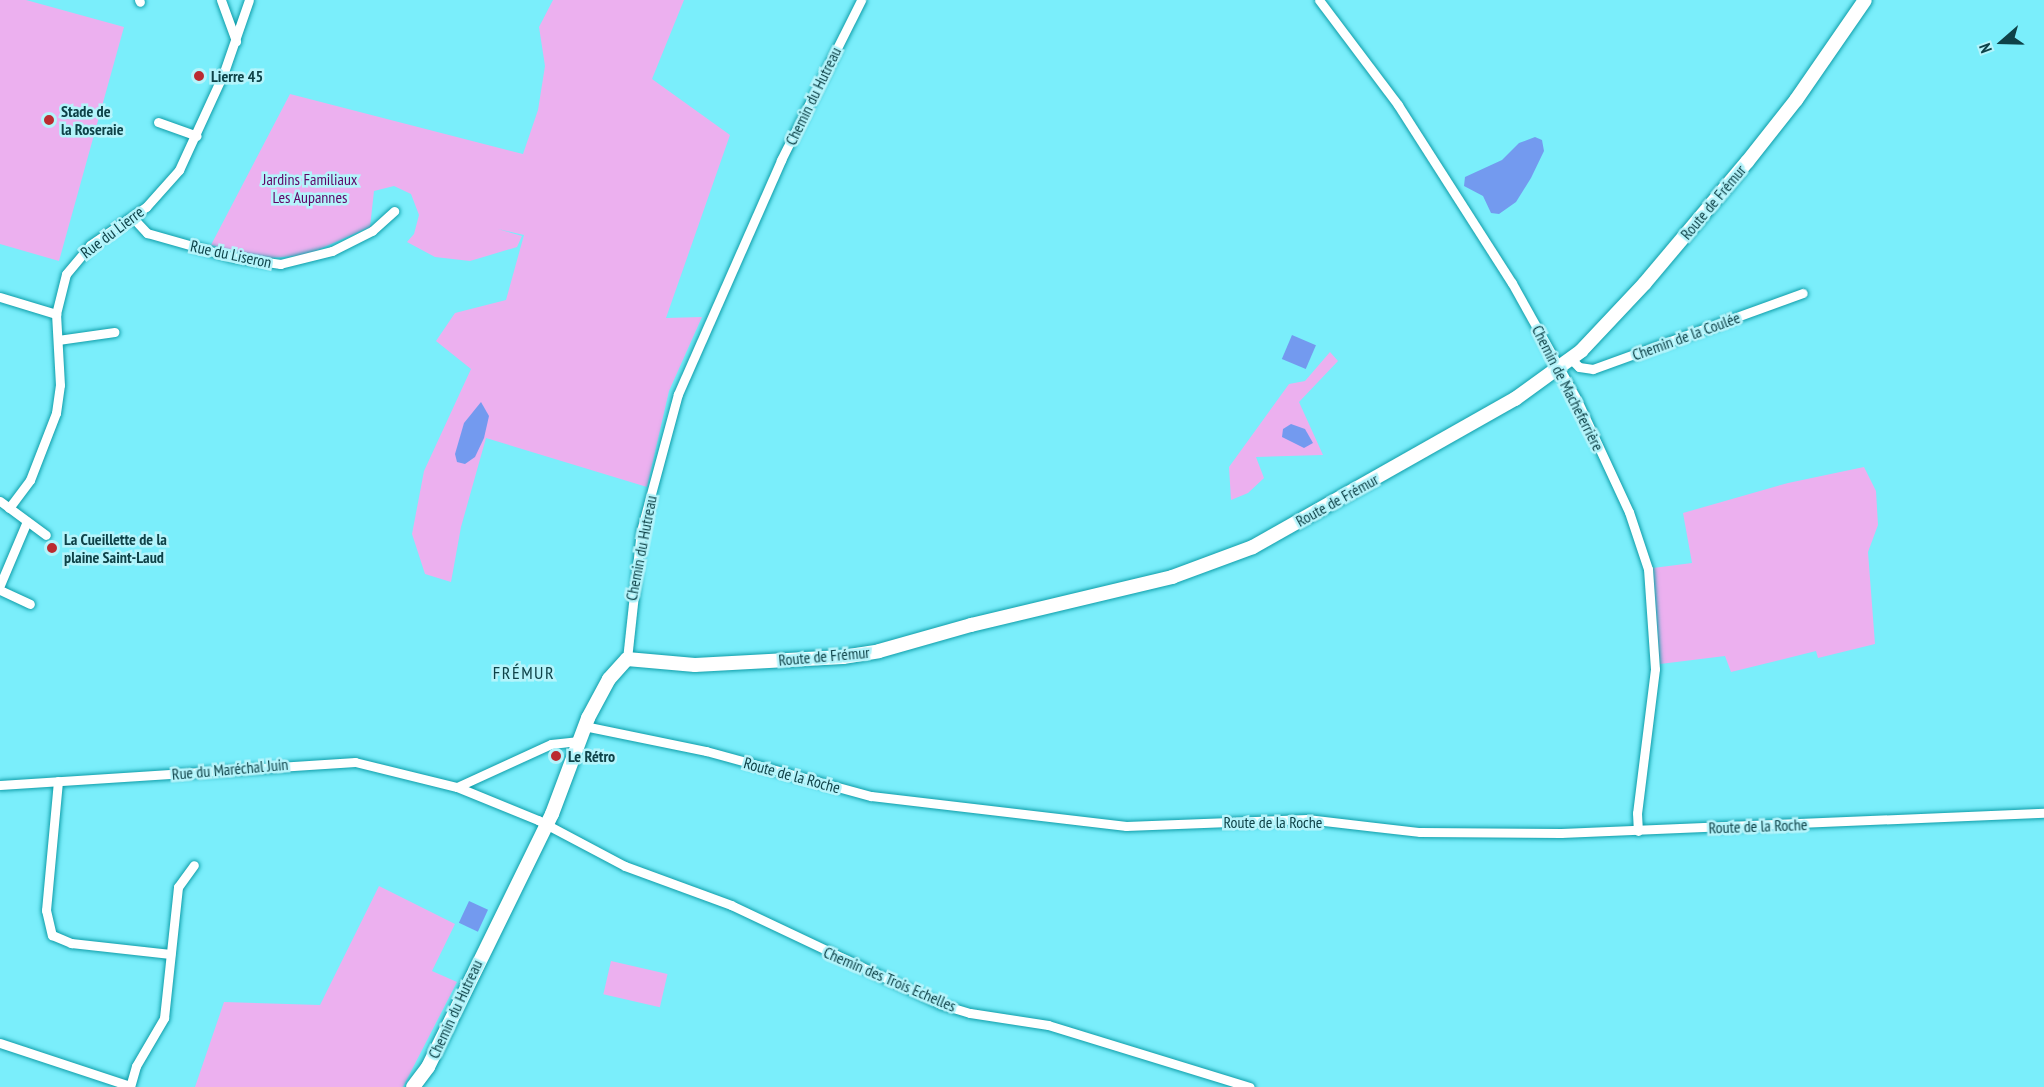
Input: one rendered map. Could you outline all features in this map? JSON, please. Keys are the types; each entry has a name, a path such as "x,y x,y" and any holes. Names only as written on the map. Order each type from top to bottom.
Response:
{"street":[{"path":"221,0 236,41"},
{"name":"Rue du Lierre","path":"9,508 30,480 56,412 58,340 56,314 59,290 76,260 90,245 133,218 179,170 197,136 236,41 249,0"},
{"name":"Chemin du Hutreau","path":"413,1087 428,1067 546,826 584,726 609,679 627,659 625,647 641,531 678,394 781,160 861,0"},
{"name":"Chemin de Macheferrière","path":"1318,0 1425,145 1512,283 1559,368 1629,512 1648,569 1655,669 1636,813 1638,831"},
{"name":"Route de Frémur","path":"627,659 695,665 870,653 1206,567 1253,547 1461,431 1571,359 1644,284 1747,162 1796,100 1864,0"},
{"path":"158,122 197,136"},
{"name":"Rue du Liseron","path":"133,218 147,233 232,257 280,264 332,251 372,231 394,211"},
{"name":"Chemin de la Coulée","path":"1571,359 1579,367 1593,369 1803,293"},
{"path":"0,297 56,314"},
{"path":"58,340 114,332"},
{"path":"0,501 46,535"},
{"path":"27,520 0,587 30,604"},
{"name":"Route de la Roche","path":"584,726 706,751 871,796 1091,824 1126,826 1307,819 1420,832 1638,831 2044,813"},
{"path":"456,787 551,744 579,741"},
{"name":"Rue du Maréchal Juin","path":"0,785 354,762 456,787 546,826"},
{"path":"58,781 46,910 52,935 71,943 170,954"},
{"name":"Chemin des Trois Echelles","path":"546,826 625,866 731,905 940,1004 970,1013 1048,1024 1250,1087"},
{"path":"0,1043 130,1086 136,1066 164,1018 178,887 194,865"}],"green space":[{"name":"Stade de la Roseraie","path":"0,0 26,0 124,27 59,261 0,244"},
{"name":"Jardins Familiaux Les Aupannes","path":"553,0 684,0 652,79 730,135 666,318 702,317 669,391 647,487 486,438 461,527 451,582 425,574 412,534 424,471 471,369 436,341 455,313 506,300 524,235 498,229 522,236 517,247 470,261 435,257 407,242 414,234 419,215 411,194 394,186 374,191 370,227 306,255 260,259 211,245 290,94 523,154 538,110 545,66 539,27"},
{"path":"1330,352 1338,361 1299,402 1323,455 1256,457 1264,478 1248,493 1231,500 1229,467 1289,384 1305,381"},
{"path":"1864,467 1876,491 1878,525 1868,552 1875,644 1818,658 1816,651 1731,672 1725,656 1660,664 1653,568 1692,563 1683,513 1788,483"},
{"path":"379,886 455,924 432,971 457,982 403,1087 195,1087 224,1002 320,1005"},
{"path":"611,961 668,974 660,1007 603,994"}],"water":[{"path":"1535,137 1542,140 1544,151 1531,178 1516,202 1499,214 1491,213 1483,196 1464,186 1465,177 1502,160 1519,143"},
{"path":"1292,335 1316,345 1306,369 1282,359"},
{"path":"481,402 489,416 484,438 475,457 465,464 457,462 455,454 464,423"},
{"path":"1291,424 1305,429 1313,443 1304,448 1282,437 1283,429"},
{"path":"469,901 488,910 478,932 459,923"}],"place":[{"name":"Lierre 45","path":"199,76"},
{"name":"Stade de la Roseraie","path":"49,120"},
{"name":"La Cueillette de la plaine Saint-Laud","path":"52,548"},
{"name":"Le Rétro","path":"556,756"}],"district":[{"name":"FRÉMUR","path":"524,673"}]}
